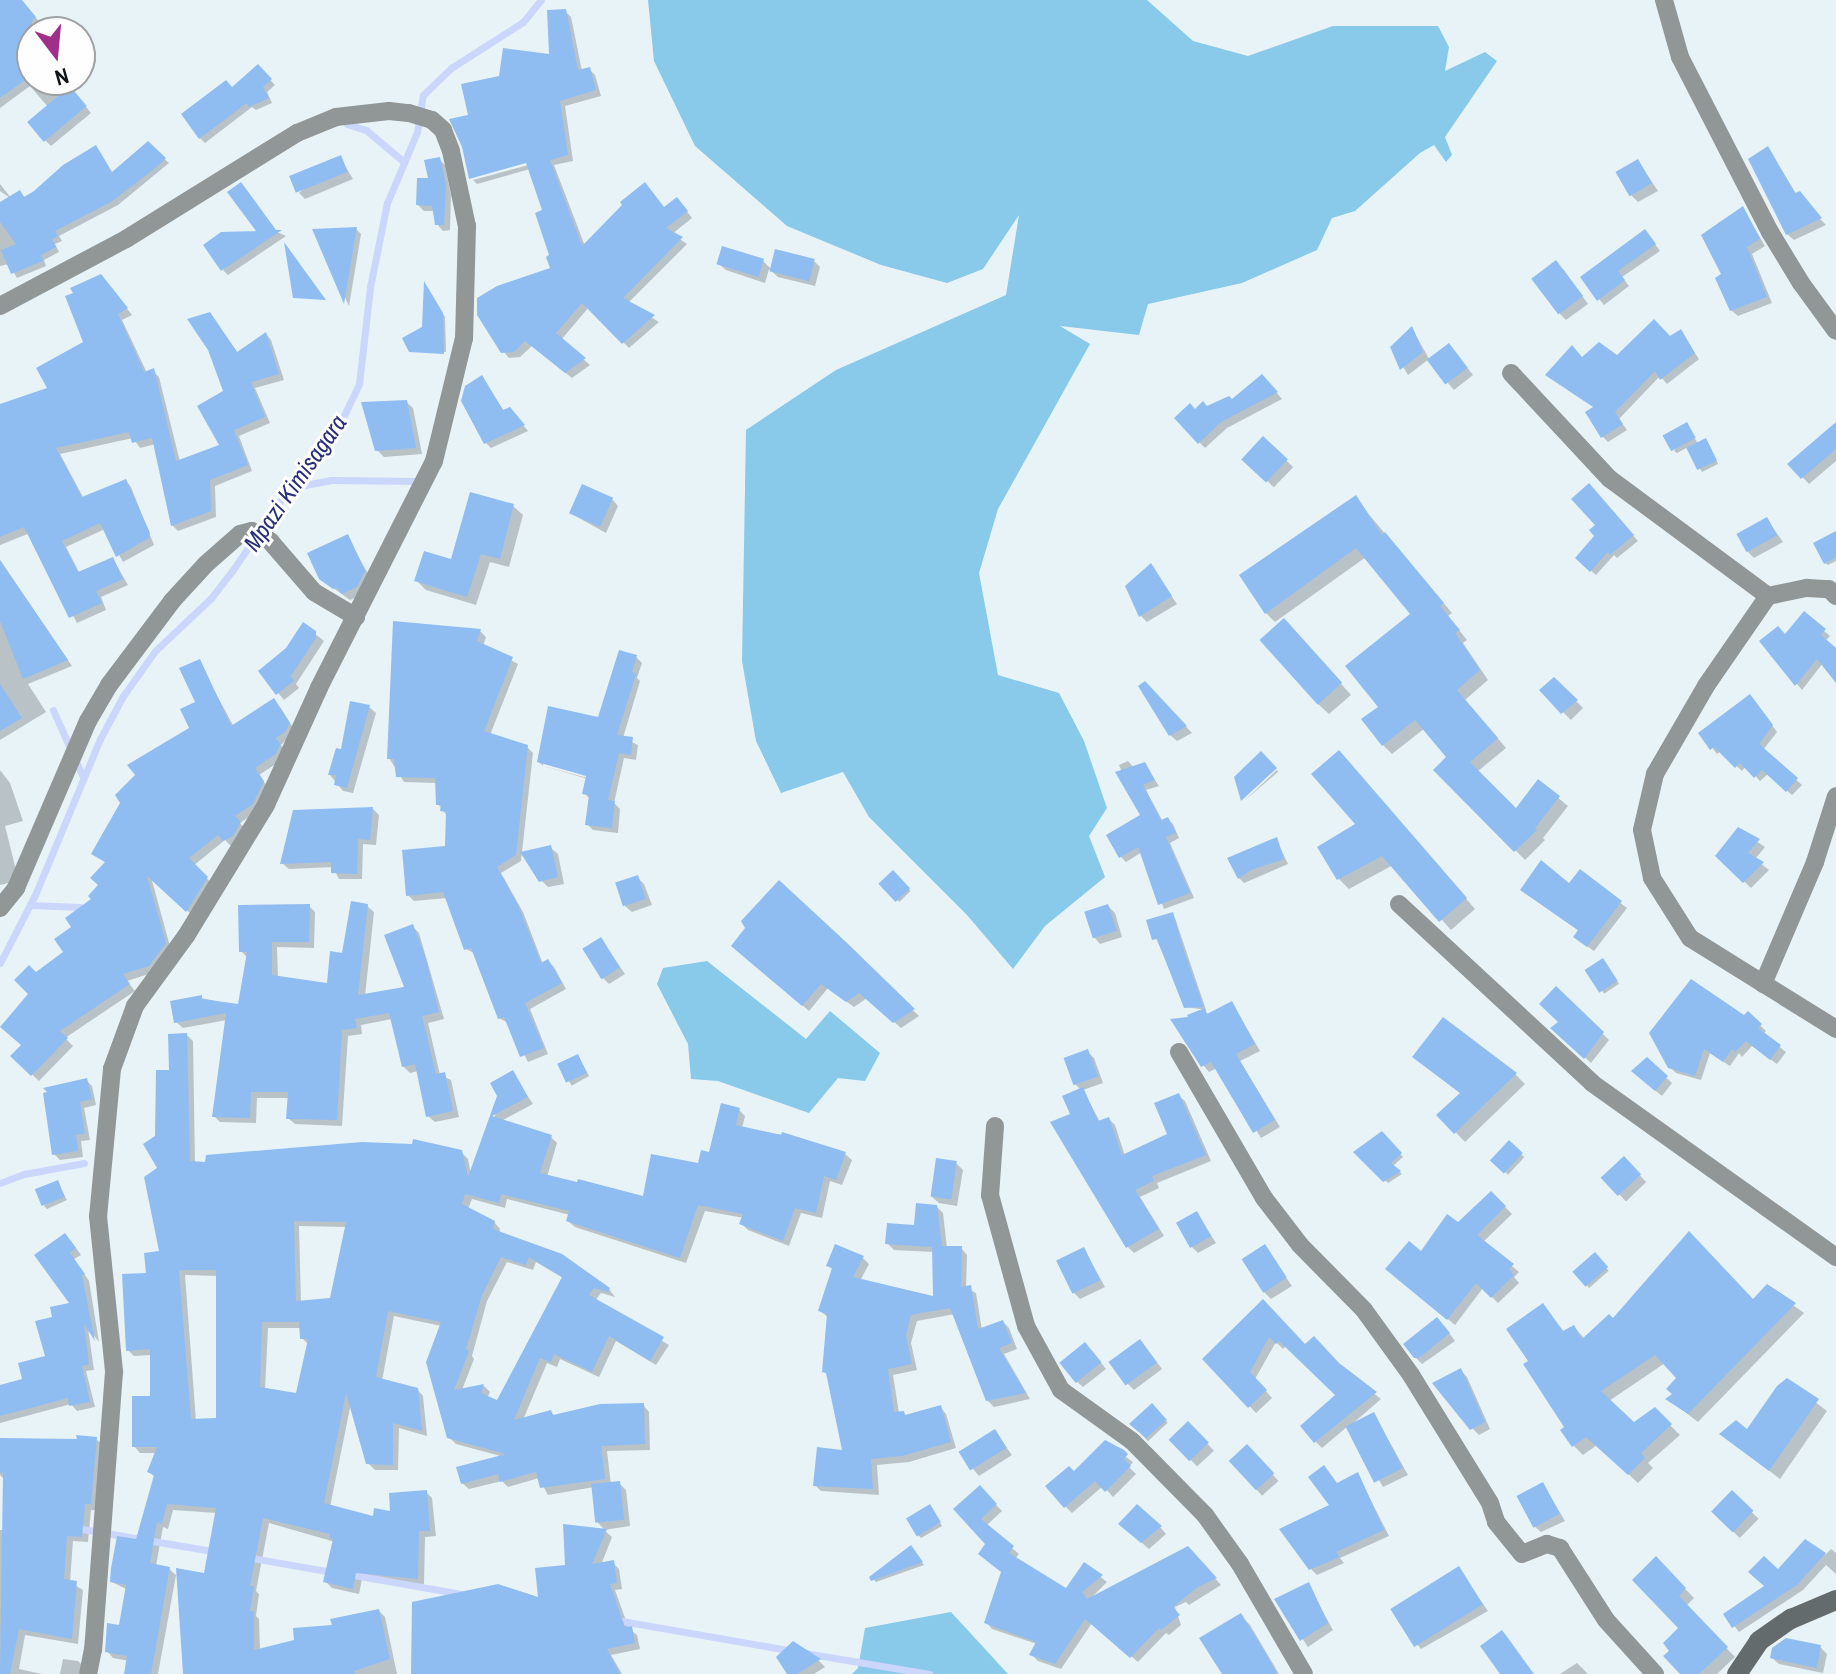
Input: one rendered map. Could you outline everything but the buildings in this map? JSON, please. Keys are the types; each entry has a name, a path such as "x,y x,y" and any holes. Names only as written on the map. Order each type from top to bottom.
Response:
{"street":[{"path":"1664,0 1680,57 1770,232 1801,283 1836,331"},
{"path":"0,306 126,239 297,133 347,114 409,113 432,120 443,130 451,151 467,226 464,338 434,461 266,805 186,936 135,1006 112,1069 98,1216 114,1372 93,1649 88,1674"},
{"path":"1511,373 1610,479 1768,596"},
{"path":"0,908 16,888 88,721 109,685 172,601 206,564 240,534 252,531 270,541 314,592 356,617"},
{"path":"1836,596 1829,589 1807,588 1768,596 1706,686 1655,774 1642,830 1652,878 1690,938 1836,1029"},
{"path":"1763,984 1815,862 1836,796"},
{"path":"1399,904 1592,1083 1836,1257"},
{"path":"1179,1052 1264,1198 1300,1245 1364,1310 1411,1375 1490,1503 1496,1522 1522,1554 1547,1544 1560,1548 1606,1620 1655,1674"},
{"path":"995,1126 990,1195 1026,1326 1061,1390 1132,1441 1205,1515 1240,1564 1304,1674"},
{"path":"1737,1674 1759,1641 1791,1619 1836,1600"}],"shaded area":[{"path":"648,0 1147,0 1193,41 1248,56 1333,26 1438,26 1449,47 1445,71 1485,52 1497,61 1445,137 1452,155 1446,162 1434,145 1420,153 1355,211 1332,218 1317,250 1242,283 1148,304 1139,335 1060,326 1090,344 998,509 979,573 998,675 1059,693 1084,741 1107,808 1089,836 1105,877 1045,926 1013,969 967,915 869,817 843,772 781,793 756,741 742,661 746,430 836,370 1006,295 1019,215 983,269 947,283 881,265 787,226 695,146 654,61"},
{"path":"707,961 806,1039 830,1011 880,1053 865,1081 838,1078 809,1113 718,1081 691,1079 688,1044 657,984 663,968"},
{"path":"951,1612 1008,1674 852,1674 858,1668 865,1628"}],"waterway":[{"name":"Mpazi Kimisagara","path":"0,963 35,895 100,739 123,696 155,651 211,598 299,474 337,430 359,384 370,287 387,203 417,132 423,95 451,68 523,22 541,0"},
{"path":"347,124 366,130 404,162"},
{"path":"289,488 331,480 418,481"},
{"path":"53,710 83,777"},
{"path":"30,905 80,907"},
{"path":"0,1183 24,1174 84,1163"},
{"path":"76,1528 218,1552"},
{"path":"246,1557 332,1572"},
{"path":"348,1574 462,1594"},
{"path":"616,1620 793,1651"},
{"path":"805,1653 929,1674"}]}
